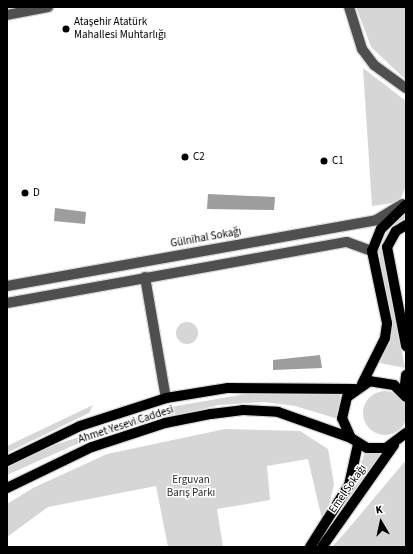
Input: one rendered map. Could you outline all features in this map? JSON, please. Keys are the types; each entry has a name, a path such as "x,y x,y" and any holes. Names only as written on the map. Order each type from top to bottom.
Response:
{"main road":[{"path":"355,441 343,412 385,338 386,323 372,251 381,229 406,204"},
{"path":"406,225 396,231 387,247 406,346"},
{"path":"406,375 406,396"},
{"name":"Ahmet Yesevi Caddesi","path":"7,461 80,426 166,398 228,388 358,386 386,382 406,396"},
{"name":"Ahmet Yesevi Caddesi","path":"7,488 92,448 165,423 211,414 243,410 278,412 376,450 402,439"},
{"name":"Emel Sokağı","path":"322,547 402,439"},
{"name":"Emel Sokağı","path":"310,547 349,485 355,441"}],"street":[{"path":"7,15 48,7"},
{"path":"349,7 362,49 374,65 406,88"},
{"name":"Gülnihal Sokağı","path":"7,286 376,220 406,204"},
{"path":"7,304 145,277 347,242 372,251"},
{"path":"145,277 166,398"}],"green space":[{"path":"356,7 406,7 406,80 371,47"},
{"path":"363,68 406,101 406,187 399,202 372,206"},
{"path":"406,213 406,217 387,235 383,247 405,368 380,363 391,338 379,251 389,228"},
{"path":"187,322 195,325 198,333 195,341 187,344 179,341 176,333 179,325"},
{"path":"341,390 338,419 295,406 264,402 219,405 127,427 72,446 7,475 7,467 37,451 165,408 251,393"},
{"path":"389,391 394,392 401,397 406,404 406,422 401,429 394,434 381,435 376,434 369,429 364,422 363,409 364,404 369,397 376,392"},
{"path":"93,405 89,413 7,453 7,446"},
{"name":"Erguvan Barış Parkı","path":"225,429 300,431 328,449 334,484 324,528 308,459 267,466 270,500 217,509 223,547 168,547 156,486 48,507 7,537 7,504 33,488 107,454"},
{"path":"365,452 391,456 342,515 339,513 350,496"},
{"path":"406,460 406,547 332,547 349,528"}],"shaded area":[{"path":"208,194 275,197 274,210 207,209"},
{"path":"55,208 86,212 85,224 54,221"},
{"path":"320,355 322,368 273,370 273,360"}],"place":[{"name":"Ataşehir Atatürk Mahallesi Muhtarlığı","path":"66,29"},
{"name":"C2","path":"185,157"},
{"name":"C1","path":"324,161"},
{"name":"D","path":"25,193"}]}
